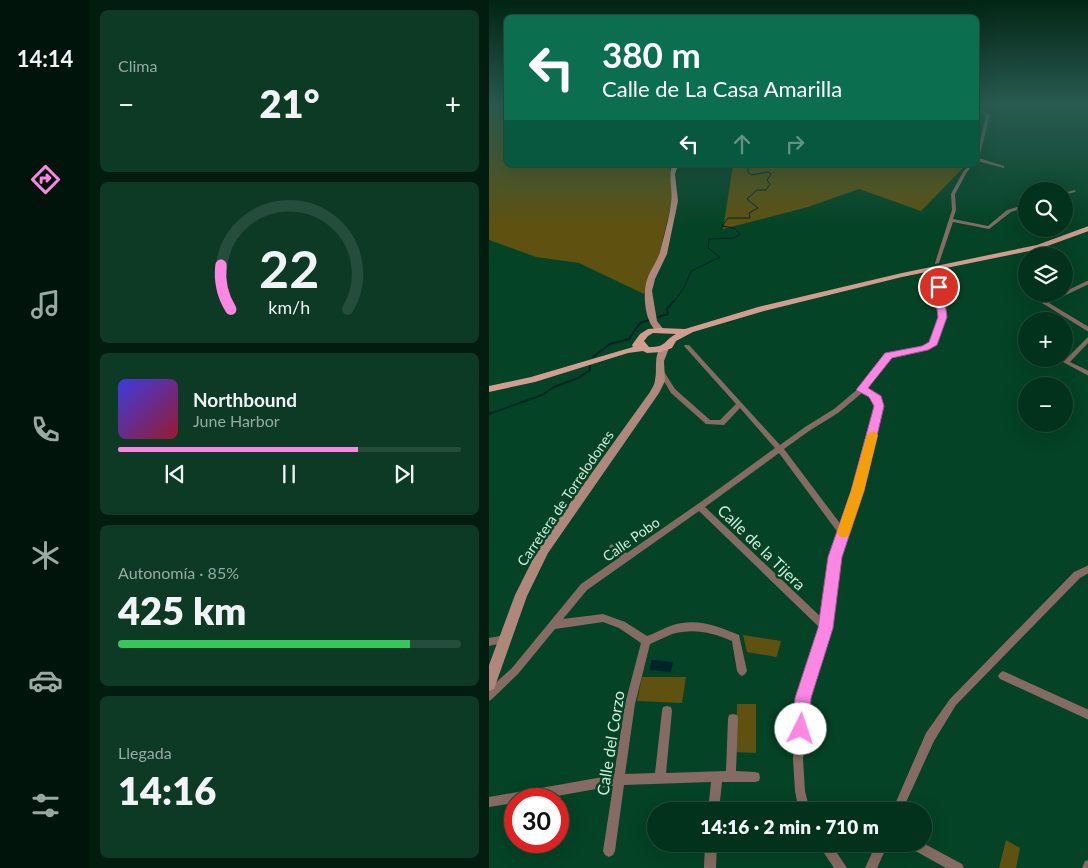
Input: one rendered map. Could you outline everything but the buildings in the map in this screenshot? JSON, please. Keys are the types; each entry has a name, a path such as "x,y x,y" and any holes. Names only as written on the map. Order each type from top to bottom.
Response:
{"main road":[{"path":"674,167 672,174 675,201 663,254 651,279 648,291 653,321 660,330 671,336 817,294 1039,247 1088,228"},
{"path":"649,332 653,321"},
{"path":"660,330 649,332 641,338 645,347 660,366"},
{"path":"489,389 532,380 627,350 645,347 665,348 669,346 671,336"},
{"name":"Carretera de Torrelodones","path":"491,680 521,595 536,562 649,402 660,380 660,366 665,348"}],"street":[{"path":"979,160 1003,167"},
{"path":"937,263 954,210 953,194 969,167"},
{"path":"951,220 989,228 1009,211 1018,208"},
{"name":"Calle Pobo","path":"489,696 515,670 584,588 781,450 807,429 836,411 861,390 888,355 925,348 934,343 943,317 936,272"},
{"path":"1073,290 1088,282"},
{"path":"1047,302 1045,303 1088,330"},
{"path":"1088,338 1066,362 1088,374"},
{"path":"687,346 781,450 843,533"},
{"path":"660,366 673,391 708,422 722,423 739,405"},
{"path":"803,802 800,791 798,759 803,698 825,628 835,557 858,491 879,406 877,399 873,395 861,390"},
{"name":"Calle de la Tijera","path":"700,507 825,628"},
{"path":"613,546 627,558"},
{"path":"901,802 930,736 953,702 1077,575 1088,568"},
{"path":"553,625 603,618 622,626 646,641 671,630 694,626 711,627 736,638 742,671"},
{"path":"489,642 505,639"},
{"name":"Calle del Corzo","path":"609,851 630,704 646,641"},
{"path":"491,680 515,670"},
{"path":"1003,676 1088,714"},
{"path":"660,779 667,712"},
{"path":"731,776 733,719"},
{"path":"489,802 619,780 731,776 755,777"},
{"path":"715,802 717,777"},
{"path":"710,868 711,852"},
{"path":"830,852 841,868"},
{"path":"871,868 879,852"},
{"path":"928,852 957,868"}],"shaded area":[{"path":"489,146 504,146 504,167 670,167 672,200 659,256 644,294 579,263 536,257 489,240"},
{"path":"733,167 964,167 921,211 859,189 808,207 723,229"},
{"path":"743,635 781,641 777,656 747,652"},
{"path":"642,677 686,677 682,703 637,701"},
{"path":"737,704 756,704 756,753 736,752"},
{"path":"1006,840 1020,848 1016,868 999,868"}],"water":[{"path":"652,660 673,662 671,672 649,670"}],"waterway":[{"path":"673,303 685,286 691,271 720,257 708,248 709,239 734,238 740,234 734,228 722,226 728,218 750,218 749,213 758,208 747,199 757,190 766,190 770,184 767,180 771,174 768,172 751,175 748,172 748,167"},
{"path":"658,317 668,314 667,309 674,301"},
{"path":"593,357 610,344 629,339 640,323 649,320"},
{"path":"489,414 542,395 554,387 578,378 590,370 590,366"}],"slow traffic":[{"path":"843,532 858,491 873,435"}],"route":[{"path":"801,729 803,698 825,628 835,557 858,491 879,406 877,399 873,395 861,390 888,355 925,348 934,343 943,317 939,287"}]}
